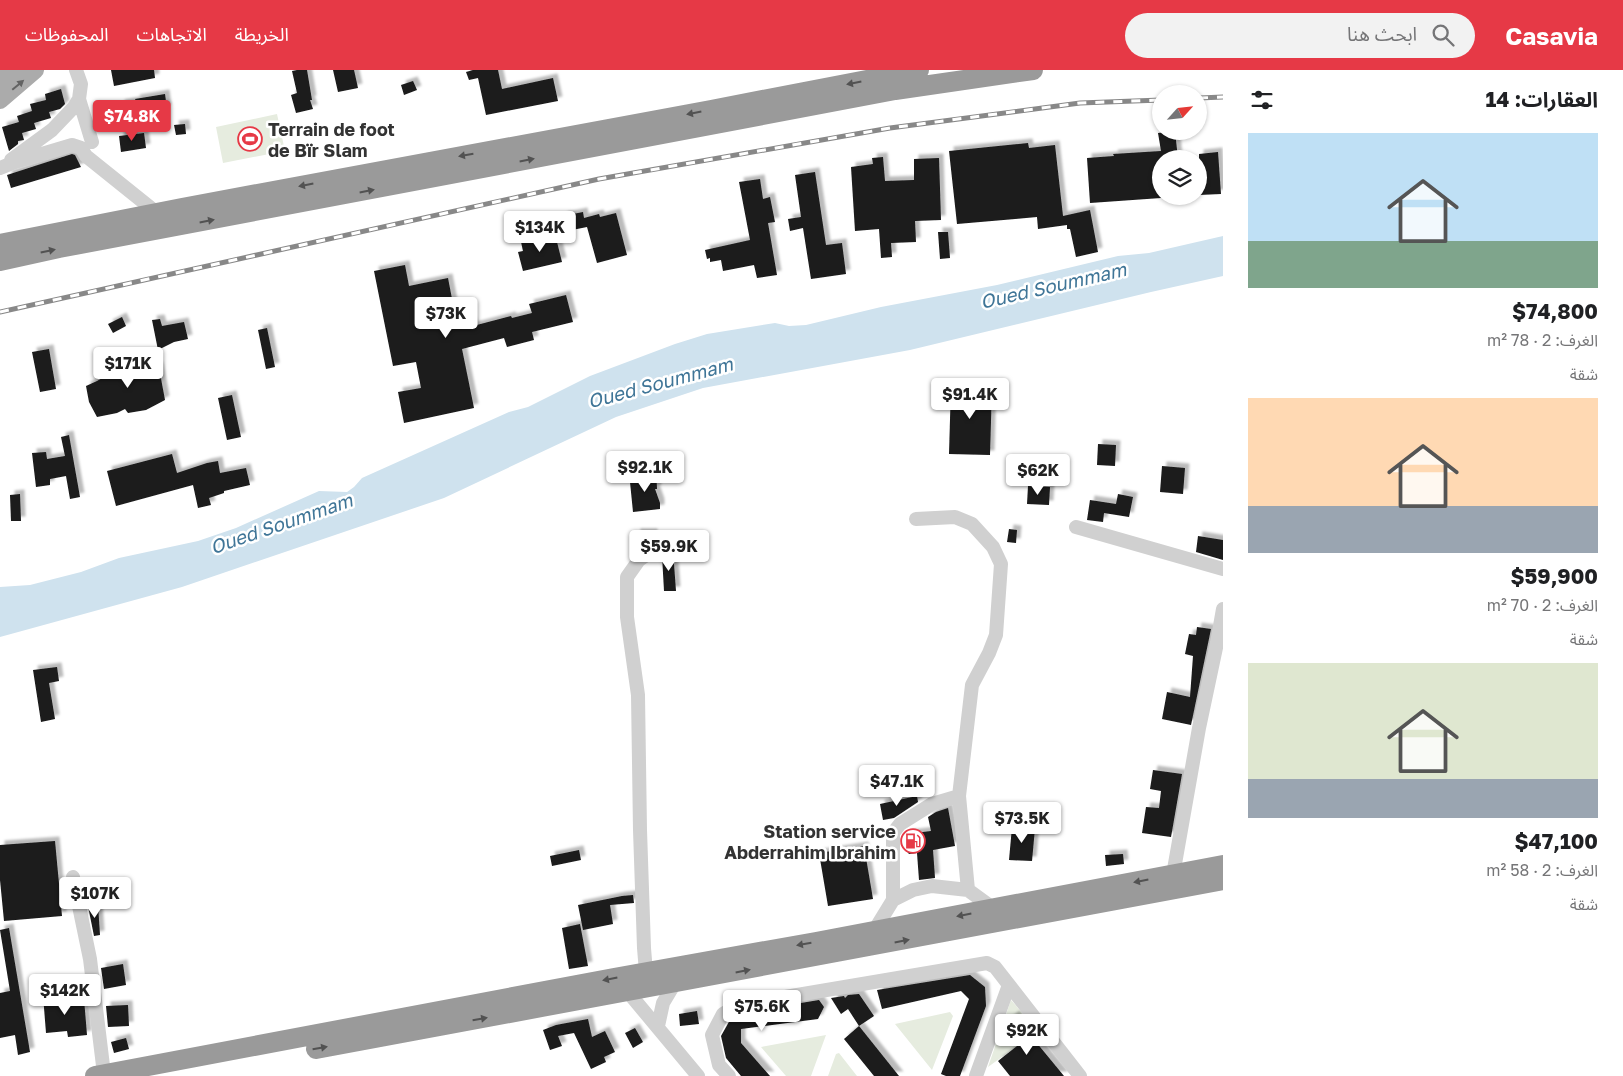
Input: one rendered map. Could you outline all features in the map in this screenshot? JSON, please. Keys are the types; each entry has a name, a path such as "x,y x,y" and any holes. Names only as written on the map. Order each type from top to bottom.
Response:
{"highway":[{"path":"0,244 919,70"},
{"path":"0,261 817,104 895,90 1033,70"},
{"path":"100,1075 1223,865"},
{"path":"169,1076 1223,880"}],"main road":[{"path":"0,82 14,70"},
{"path":"0,100 35,70"}],"street":[{"path":"76,70 80,84 79,99 92,142"},
{"path":"1,167 52,130 79,99"},
{"path":"1,167 72,145 81,148 93,162 157,213"},
{"path":"916,519 955,517 972,524 993,547 1001,564 996,635 972,685 959,796 968,890"},
{"path":"1076,527 1223,569"},
{"path":"646,972 640,830 638,695 627,617 627,577 638,560 661,545"},
{"path":"1173,875 1199,728 1223,609"},
{"path":"874,931 893,900 893,833 900,824 932,804 959,796"},
{"path":"73,877 90,959 100,1075"},
{"path":"893,900 913,890 932,886 968,890 994,909"},
{"path":"729,1076 719,1064 712,1035 723,1014 738,1004 987,963 995,967 1080,1076"},
{"path":"658,1026 663,1003 675,983"},
{"path":"976,1076 1009,985"},
{"path":"628,992 698,1076"}],"shaded area":[{"name":"Terrain de foot de Bïr Slam","path":"277,114 285,151 223,163 216,127"},
{"path":"1011,1000 1038,1031 988,1067"},
{"path":"950,1012 953,1016 932,1070 895,1024"},
{"path":"826,1035 811,1076 786,1076 761,1047"},
{"path":"839,1053 857,1076 828,1076 836,1054"}],"water":[{"name":"Oued Soummam","path":"1223,236 1223,276 910,350 703,388 616,417 444,498 182,587 0,637 0,587 30,585 81,572 119,558 198,541 236,528 319,491 347,492 362,478 509,412 528,407 590,376 675,344 707,334 775,323 789,326 806,325 881,307 997,285 1118,256 1149,253"}],"building":[{"path":"111,70 154,70 155,78 114,86"},
{"path":"307,70 312,100 310,100 313,109 296,113 291,95 297,93 292,71"},
{"path":"333,70 354,70 358,88 338,92"},
{"path":"473,70 498,70 502,89 553,78 558,101 486,115 478,78 469,80 466,72"},
{"path":"413,81 417,90 404,95 401,85"},
{"path":"61,89 65,104 60,109 49,112 51,118 34,123 36,129 22,133 24,140 18,141 18,144 9,151 2,127 19,122 17,116 32,111 30,104 46,100 45,94"},
{"path":"165,94 167,109 122,114 120,104 136,101 135,99"},
{"path":"185,124 186,134 176,135 174,125"},
{"path":"144,133 146,148 121,152 119,136"},
{"path":"1159,140 1176,140 1177,150 1161,150"},
{"path":"1028,143 1029,148 1055,145 1063,216 1090,210 1098,252 1076,257 1070,229 1067,229 1067,225 1038,229 1037,217 957,224 949,151"},
{"path":"1152,152 1152,199 1090,203 1087,158 1114,156 1113,154"},
{"path":"1218,152 1221,194 1207,195 1207,153"},
{"path":"72,154 75,155 81,167 11,188 7,175"},
{"path":"883,157 885,181 914,180 914,159 939,158 941,220 915,221 916,242 891,243 892,257 881,258 879,229 855,231 851,167 873,164 872,158"},
{"path":"815,172 826,245 842,243 846,274 811,279 803,228 790,231 788,219 801,217 795,175"},
{"path":"760,179 763,199 770,197 775,222 768,223 777,275 757,278 754,265 723,271 721,260 710,262 710,258 707,259 705,250 750,240 739,182"},
{"path":"583,212 584,218 599,214 600,217 616,213 627,255 597,263 587,227 567,231 563,216"},
{"path":"938,232 948,232 950,258 940,259"},
{"path":"555,234 562,262 523,271 518,252 523,251 521,242"},
{"path":"405,265 409,286 448,278 457,325 472,321 473,326 511,316 512,318 532,313 529,304 566,295 573,322 532,332 534,340 507,347 504,338 462,349 474,408 404,423 398,392 421,388 416,362 393,366 374,271"},
{"path":"122,317 126,326 113,333 108,324"},
{"path":"160,319 162,326 184,322 188,339 174,342 158,350 152,320"},
{"path":"267,328 275,367 266,369 258,330"},
{"path":"49,349 56,389 40,392 32,352"},
{"path":"153,357 159,368 165,400 146,410 128,413 125,409 117,413 97,417 89,402 86,386 133,361"},
{"path":"951,385 992,386 990,455 949,454"},
{"path":"232,395 241,437 227,440 218,398"},
{"path":"69,435 80,497 70,499 66,476 50,479 50,485 36,487 32,453 46,452 47,459 65,456 61,437"},
{"path":"1098,444 1116,445 1115,466 1097,465"},
{"path":"172,454 177,473 218,461 220,473 246,468 250,485 224,491 224,493 209,498 211,505 198,508 193,485 116,506 107,471"},
{"path":"1162,466 1185,468 1183,494 1160,492"},
{"path":"656,469 657,489 655,489 660,509 633,512 630,482 645,480 644,470"},
{"path":"1028,486 1050,487 1049,505 1027,504"},
{"path":"20,494 21,521 11,521 10,495"},
{"path":"1118,494 1133,497 1129,517 1104,513 1103,522 1087,520 1090,500 1116,504"},
{"path":"1009,529 1017,530 1016,543 1007,542"},
{"path":"636,533 653,533 653,540 650,542 636,542"},
{"path":"1198,536 1223,540 1223,560 1196,552"},
{"path":"667,551 673,551 676,591 664,591 662,555"},
{"path":"1197,627 1211,629 1191,725 1162,719 1167,692 1190,697 1193,656 1185,654 1189,634 1196,635"},
{"path":"57,667 59,681 49,683 55,719 41,722 33,670"},
{"path":"1153,770 1182,774 1171,837 1142,833 1146,807 1159,808 1161,791 1150,789"},
{"path":"917,796 918,802 894,818 883,820 880,804"},
{"path":"948,808 955,846 933,850 935,878 919,880 917,853 909,854 904,848 903,840 907,834 931,831 928,817"},
{"path":"1012,827 1035,828 1032,861 1009,860"},
{"path":"55,841 62,916 4,921 0,880 0,845"},
{"path":"864,846 873,899 828,906 819,853"},
{"path":"579,850 581,860 552,866 550,856"},
{"path":"1123,854 1124,864 1106,866 1105,855"},
{"path":"633,895 634,903 610,905 613,924 583,930 578,905"},
{"path":"98,905 100,935 94,936 88,906"},
{"path":"580,924 588,966 569,969 562,928"},
{"path":"9,928 30,1052 18,1055 15,1035 0,1038 0,993 10,991 0,930"},
{"path":"123,964 126,985 104,989 101,968"},
{"path":"970,975 985,987 986,1006 960,1076 946,1076 941,1074 969,999 961,991 882,1009 877,990"},
{"path":"61,993 62,1002 84,999 87,1035 68,1037 67,1031 46,1033 43,995"},
{"path":"859,994 874,1016 859,1026 848,1009 841,1014 831,998 844,996 845,998 848,995"},
{"path":"819,1000 824,1007 818,1019 741,1029 741,1043 770,1076 741,1076 726,1058 721,1036 730,1020 741,1013"},
{"path":"128,1005 129,1026 108,1027 106,1006"},
{"path":"697,1011 699,1024 680,1026 679,1014"},
{"path":"1015,1015 1064,1076 1010,1076 998,1061 1021,1043 1006,1022"},
{"path":"588,1019 592,1037 605,1031 615,1052 604,1057 606,1062 591,1069 574,1033 558,1036 562,1046 550,1050 543,1030 556,1025"},
{"path":"859,1026 899,1076 874,1076 844,1039"},
{"path":"635,1028 643,1042 633,1048 625,1033"},
{"path":"126,1038 129,1049 114,1053 111,1042"}],"railway":[{"path":"1208,98 1223,97"},
{"path":"0,312 599,179 890,128 1080,103 1152,100"}],"place":[{"name":"Terrain de foot de Bïr Slam","path":"250,139"},
{"name":"Station service Abderrahim Ibrahim","path":"913,841"}]}
